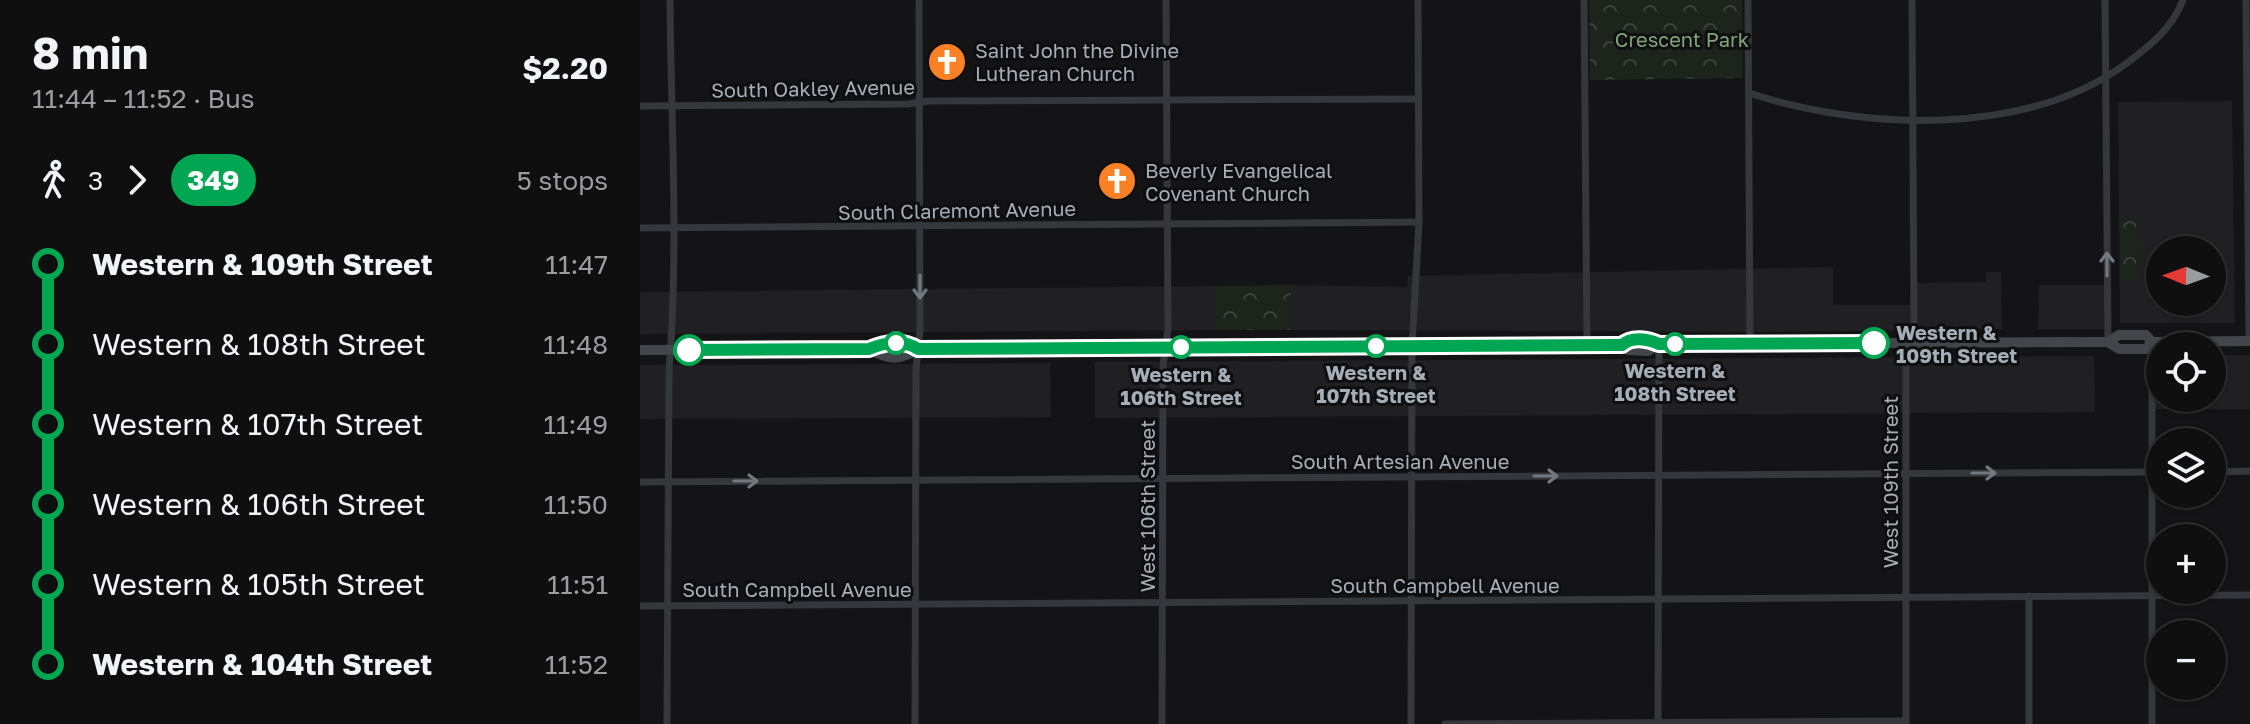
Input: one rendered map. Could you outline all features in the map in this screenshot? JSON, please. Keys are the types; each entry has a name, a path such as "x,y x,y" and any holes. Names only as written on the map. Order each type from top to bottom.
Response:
{"main road":[{"path":"640,350 869,349 884,343 908,342 918,349 1622,345 1627,340 1648,339 1659,344 2108,342 2119,335 2146,335"},
{"path":"2226,341 2250,341"}],"street":[{"path":"667,724 673,228 670,0"},
{"path":"915,724 919,0"},
{"name":"West 106th Street","path":"1162,724 1166,0"},
{"path":"1411,724 1412,346 1419,222 1418,0"},
{"path":"1584,0 1587,345"},
{"path":"1748,0 1750,344"},
{"name":"West 109th Street","path":"1906,723 1906,361 1914,325 1912,0"},
{"path":"2105,0 2108,342"},
{"path":"1749,93 1823,113 1860,119 1914,121 1999,113 2066,95 2106,78 2152,45 2175,18 2183,0"},
{"path":"2246,0 2250,341"},
{"name":"South Oakley Avenue","path":"640,106 1418,99"},
{"name":"South Claremont Avenue","path":"640,228 1419,222"},
{"path":"1658,723 1659,344"},
{"path":"2226,472 2250,471"},
{"name":"South Artesian Avenue","path":"640,482 2146,472"},
{"name":"South Campbell Avenue","path":"2226,595 2250,595"},
{"path":"2029,596 2029,724"},
{"name":"South Campbell Avenue","path":"640,606 2146,596"},
{"path":"2152,604 2152,724"},
{"path":"1445,724 1906,723"}],"shaded area":[{"path":"2232,101 2235,323 2120,323 2118,102"},
{"path":"1833,267 1833,305 1914,305 1915,283 1986,282 1986,272 2001,272 2002,329 1751,332 1291,330 1291,285 1407,287 1408,276"},
{"path":"2039,285 2105,285 2106,329 2038,329"},
{"path":"1217,286 1217,330 640,334 640,292"},
{"path":"2226,355 2250,355 2250,409 2226,409"},
{"path":"2094,356 2095,412 1095,418 1095,362"},
{"path":"1050,363 1051,417 640,419 640,365"}],"green space":[{"name":"Crescent Park","path":"1589,0 1742,0 1743,78 1590,80"},
{"path":"2120,220 2136,220 2136,241 2142,241 2142,260 2136,260 2136,280 2121,281"},
{"path":"1291,285 1291,330 1217,330 1217,286"}],"bus line":[{"name":"349","path":"689,350 869,349 884,343 908,342 918,349 1622,345 1627,340 1648,339 1659,344 1874,343"}],"place":[{"name":"Saint John the Divine Lutheran Church","path":"947,62"},
{"name":"Beverly Evangelical Covenant Church","path":"1117,181"},
{"name":"Western & 109th Street","path":"1874,343"},
{"name":"Western & 108th Street","path":"1675,344"},
{"name":"Western & 107th Street","path":"1376,346"},
{"name":"Western & 106th Street","path":"1181,347"}]}
